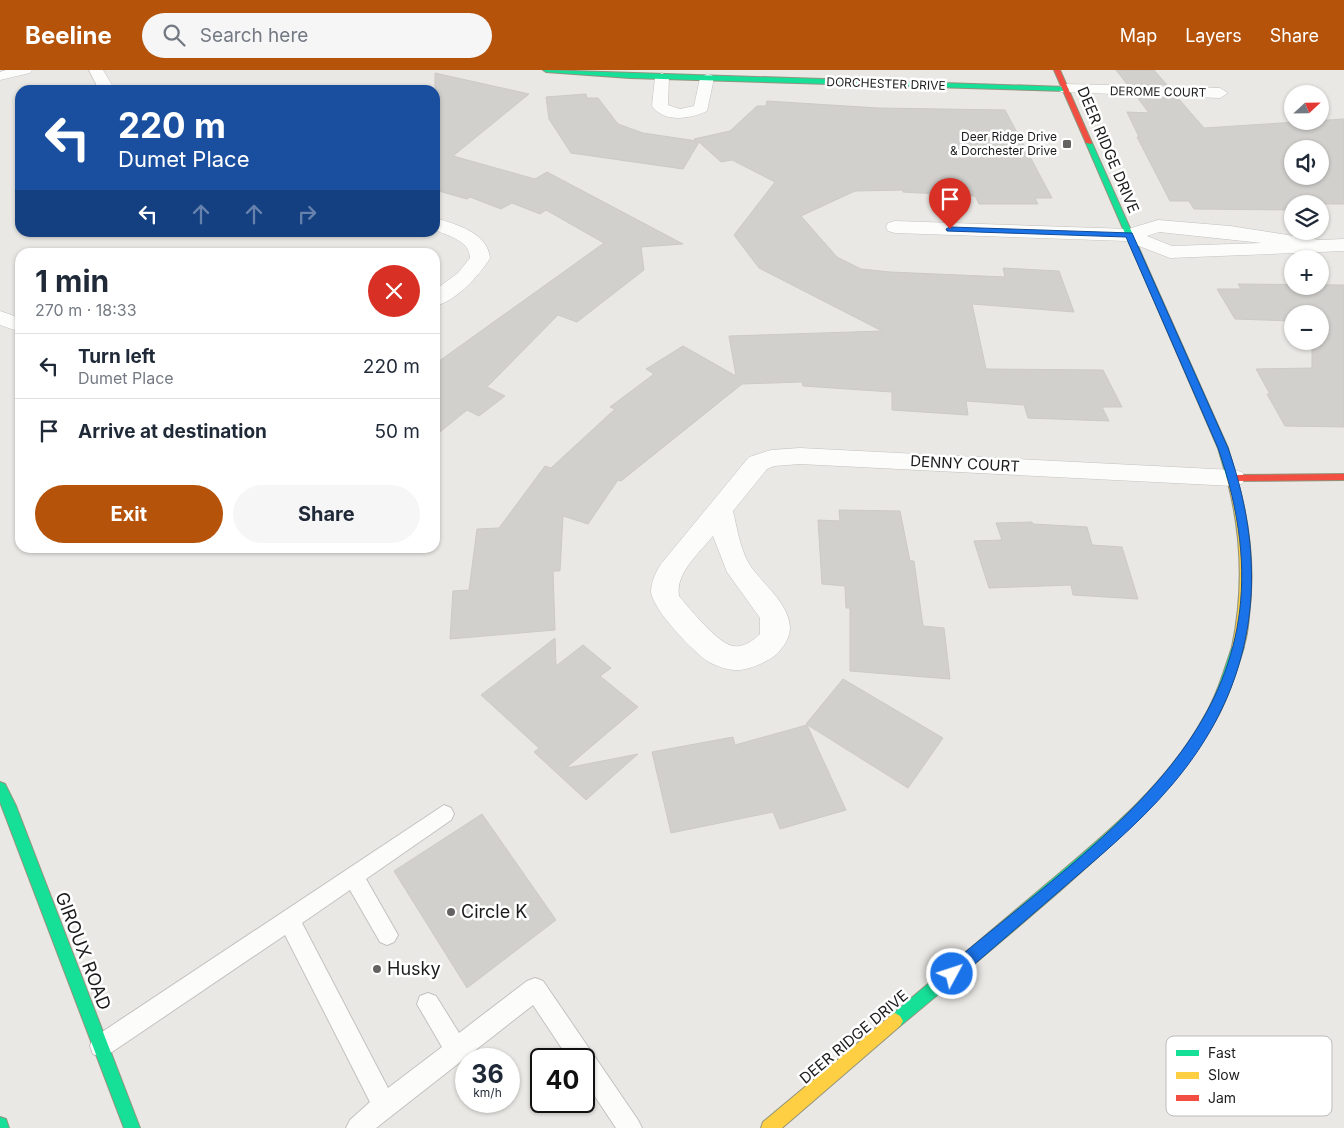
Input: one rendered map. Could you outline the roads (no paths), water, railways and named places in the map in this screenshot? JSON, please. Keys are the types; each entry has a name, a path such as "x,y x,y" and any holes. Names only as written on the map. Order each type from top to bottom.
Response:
{"street":[{"path":"0,76 24,70"},
{"path":"96,70 104,85"},
{"name":"DORCHESTER DRIVE","path":"546,70 662,77 1066,89"},
{"name":"DEER RIDGE DRIVE","path":"769,1128 1089,856 1167,782 1214,715 1228,684 1240,646 1246,612 1247,552 1234,478 1223,448 1057,70"},
{"path":"662,77 660,106 667,111 679,113 692,112 701,108 707,78"},
{"name":"DEROME COURT","path":"1066,89 1220,93"},
{"path":"440,226 472,239 481,249 482,254 480,261 471,273 440,296"},
{"path":"895,227 1129,235 1170,252 1234,251 1316,245 1344,245"},
{"path":"0,317 15,324"},
{"name":"DENNY COURT","path":"720,510 735,563 740,573 770,609 776,626 774,637 766,647 753,655 738,658 726,658 715,653 671,605 666,595 666,584 670,571 758,463 771,458 783,456 1234,478"},
{"path":"1234,478 1344,477"},
{"name":"GIROUX ROAD","path":"0,788 9,806 132,1128"}],"lane":[{"path":"101,1046 444,814"},
{"path":"353,876 387,935"},
{"path":"289,920 384,1105"},
{"path":"457,1048 535,989 575,1048"},
{"path":"428,1004 455,1048"},
{"path":"358,1128 384,1105 455,1050"},
{"path":"595,1077 630,1128"}],"place":[{"name":"Deer Ridge Drive & Dorchester Drive","path":"1067,144"},
{"name":"Circle K","path":"451,912"},
{"name":"Husky","path":"377,969"}]}
